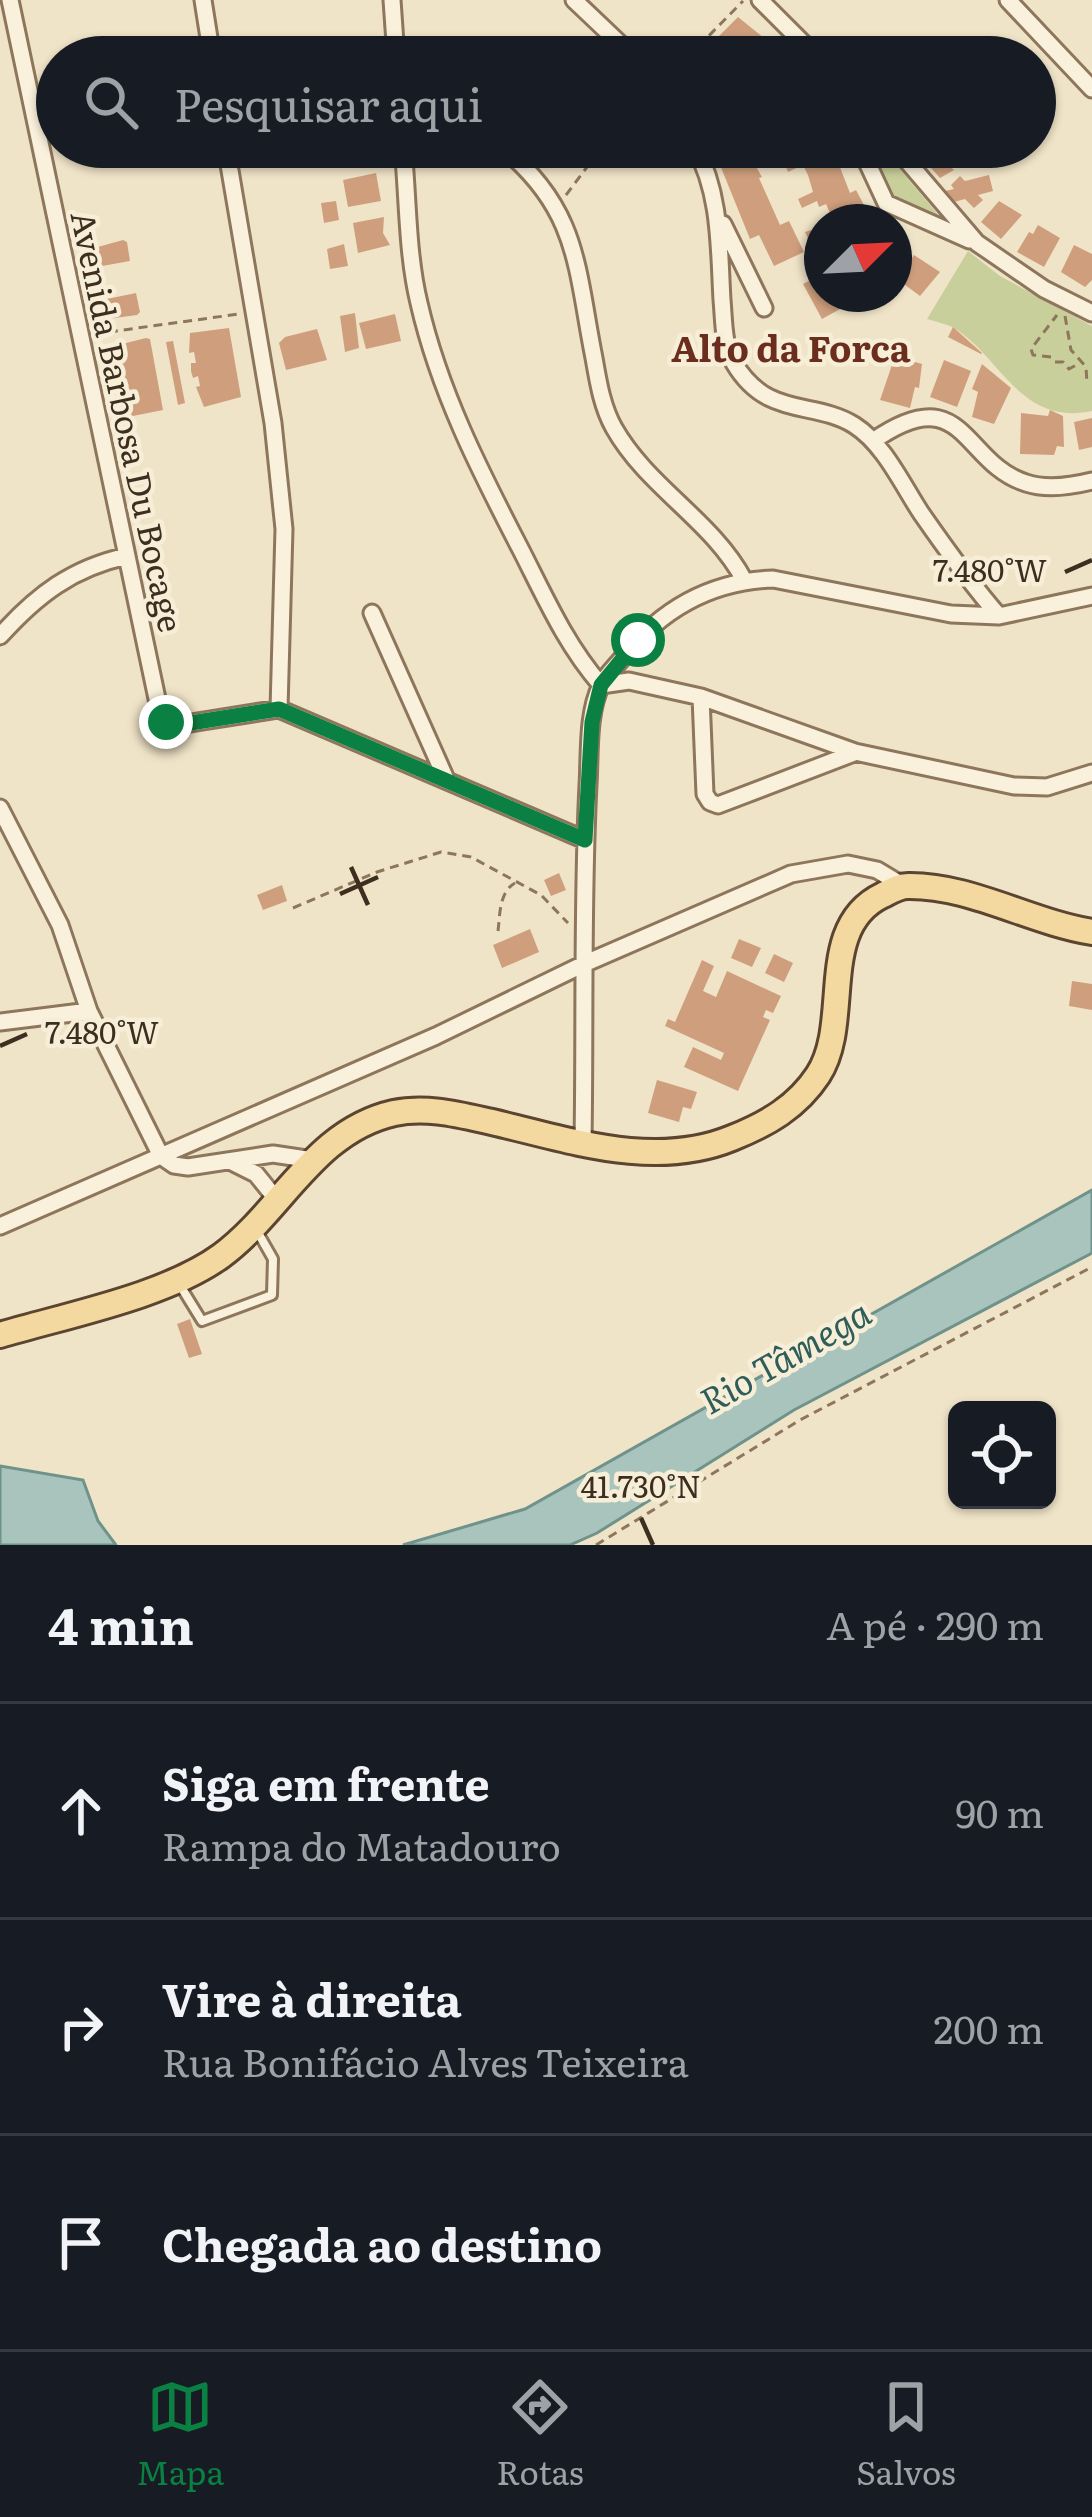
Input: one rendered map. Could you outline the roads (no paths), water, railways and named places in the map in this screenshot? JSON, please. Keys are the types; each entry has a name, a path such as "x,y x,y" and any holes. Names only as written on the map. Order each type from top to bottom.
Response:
{"main road":[{"path":"0,1336 178,1280 224,1254 340,1136 394,1113 444,1112 655,1154 695,1150 770,1121 798,1102 821,1072 832,1038 842,947 854,918 874,899 902,886 944,889 1092,932"}],"street":[{"name":"Avenida Barbosa Du Bocage","path":"10,0 36,125"},
{"path":"203,0 209,36"},
{"path":"392,0 395,36"},
{"path":"574,0 612,36"},
{"path":"760,0 796,36"},
{"path":"1008,0 1042,36"},
{"path":"1056,51 1092,89"},
{"name":"Avenida Barbosa Du Bocage","path":"45,168 160,713 166,722 178,725 279,709"},
{"path":"230,168 273,423 284,529 279,709 585,840"},
{"path":"405,168 417,298 431,352 460,426 562,632 601,685"},
{"path":"528,168 569,230 600,393 614,428 655,483 728,550 744,580"},
{"path":"702,168 718,214 764,308"},
{"path":"870,168 886,203 976,243 1092,314"},
{"path":"913,168 976,243"},
{"path":"718,214 725,337 733,362 770,399 851,423 873,442 954,562 999,616"},
{"path":"873,442 915,419 937,419 958,427 1010,476 1028,484 1052,487 1092,481"},
{"path":"0,636 46,589 69,574 127,556"},
{"path":"583,1142 585,840 592,722 601,685 638,640 674,608 744,580 773,579 951,614 999,616 1092,596"},
{"path":"372,613 446,779"},
{"path":"601,685 629,681 701,697 855,752 1014,786 1046,787 1092,773"},
{"path":"701,697 705,794 718,805 855,752"},
{"path":"0,808 60,925 89,1011 161,1156 188,1167 272,1154 313,1160"},
{"path":"0,1226 436,1036 586,963 812,868 864,866 902,886"},
{"path":"0,1022 89,1011"},
{"path":"229,1161 246,1166 277,1200"}],"lane":[{"path":"178,1280 202,1321 272,1295 273,1259 252,1226"}],"water":[{"path":"1092,1190 1092,1253 794,1410 597,1533 570,1545 403,1545 525,1509"},
{"path":"0,1466 83,1480 98,1521 116,1545 0,1545"}],"district":[{"name":"Alto da Forca","path":"791,346"}],"water label":[{"name":"Rio Tâmega","path":"784,1355"}]}
